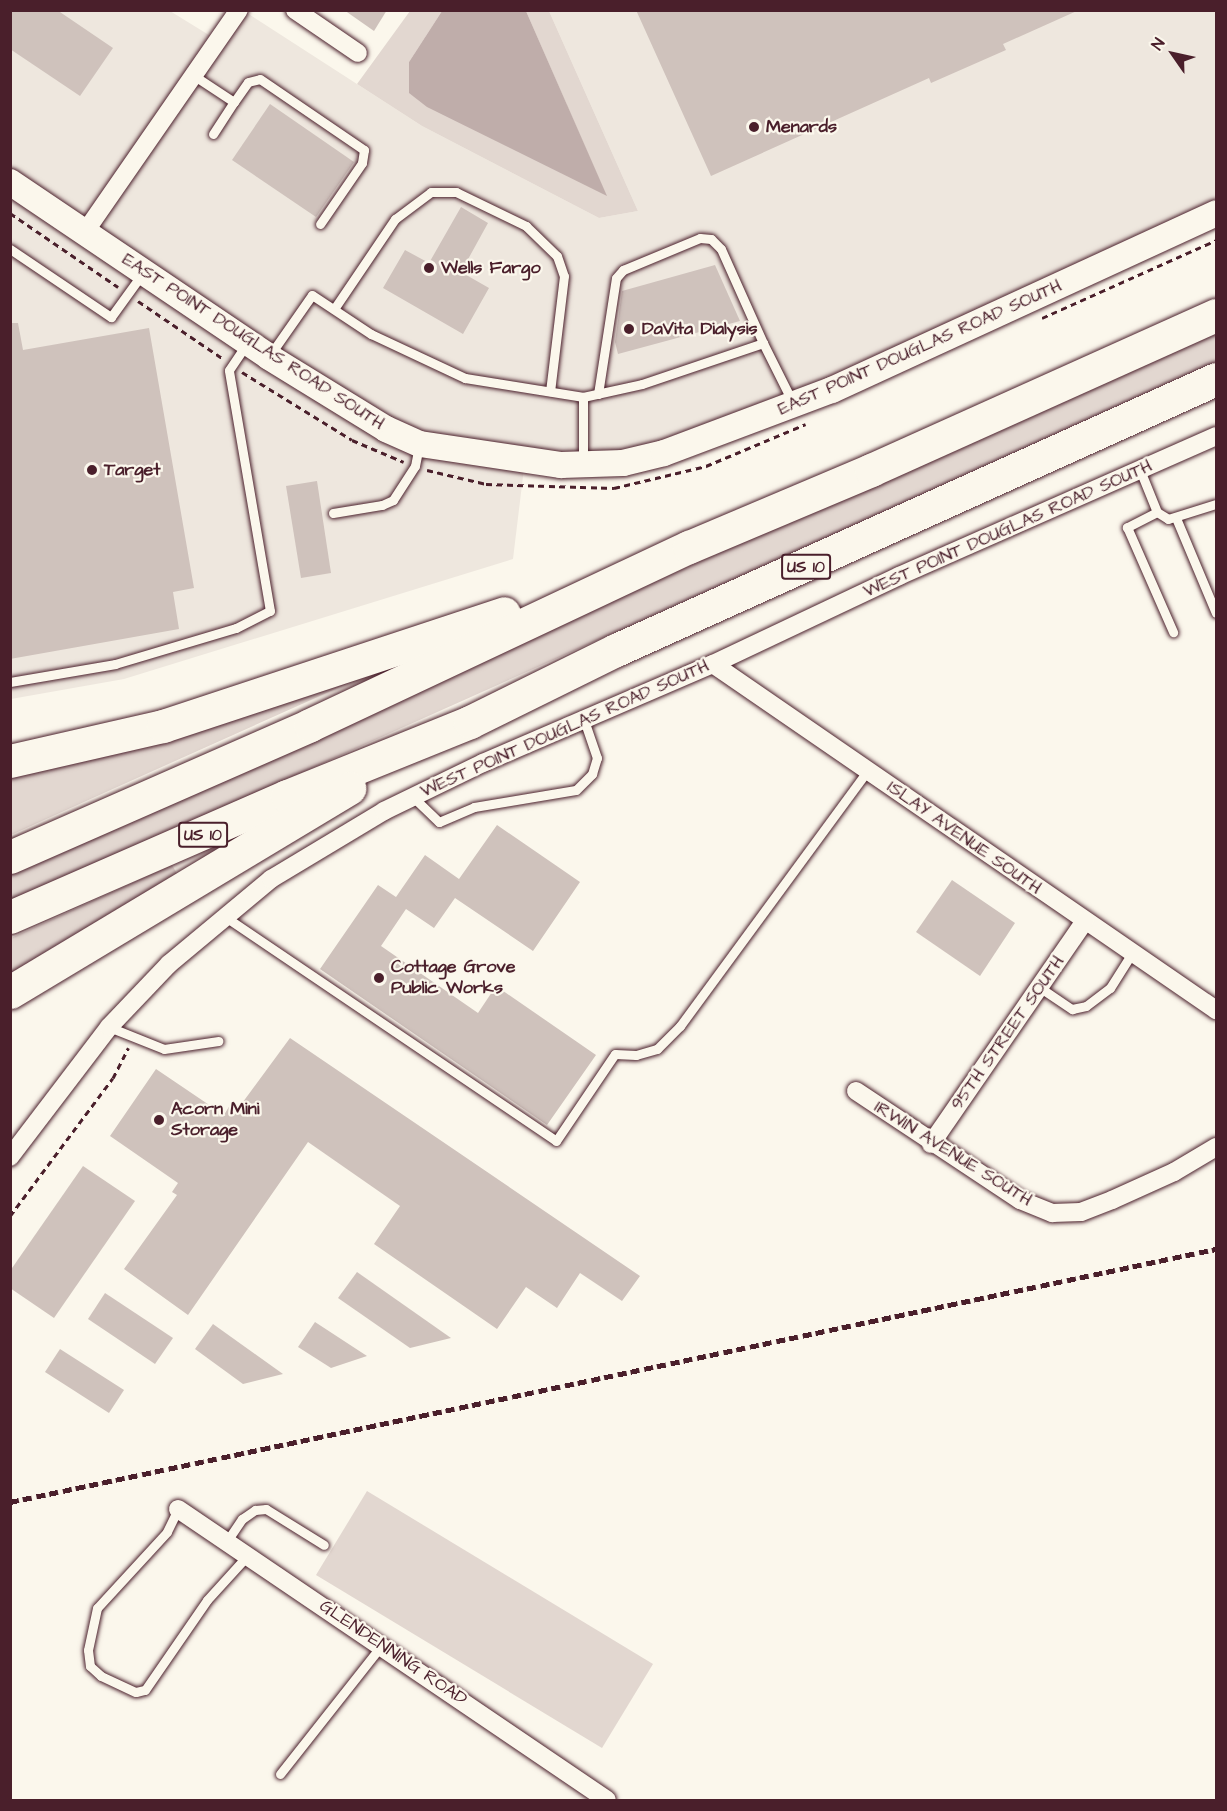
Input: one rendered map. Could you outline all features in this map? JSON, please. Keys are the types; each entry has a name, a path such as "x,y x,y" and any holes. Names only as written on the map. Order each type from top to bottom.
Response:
{"highway":[{"path":"10,857 310,725 689,547 871,470 1216,315"},
{"name":"US 10","path":"10,917 470,722 616,650 1216,379"},
{"path":"10,761 163,726 406,648 689,547"},
{"path":"10,992 371,775 395,752"}],"street":[{"path":"85,232 191,74 239,10"},
{"path":"295,10 358,53"},
{"name":"EAST POINT DOUGLAS ROAD SOUTH","path":"10,182 269,357 386,429 420,444 561,465 623,464 664,453 793,405 937,344 1216,213"},
{"name":"WEST POINT DOUGLAS ROAD SOUTH","path":"10,1157 109,1027 169,964 224,916 272,879 413,797 713,664 899,576 1216,436"},
{"name":"ISLAY AVENUE SOUTH","path":"713,664 1216,1010"},
{"name":"95TH STREET SOUTH","path":"931,1144 1085,921"},
{"name":"IRWIN AVENUE SOUTH","path":"856,1091 931,1144 1020,1200 1052,1213 1081,1212 1174,1172 1216,1147"},
{"name":"GLENDENNING ROAD","path":"178,1509 607,1800"}],"lane":[{"path":"191,74 234,102"},
{"path":"213,134 248,82 260,79 364,150 362,163 320,224"},
{"path":"334,309 395,219 432,192 456,192 526,226 557,256 564,276 550,391"},
{"path":"598,394 616,278 623,270 700,238 711,239 721,249 793,405"},
{"path":"10,249 111,317 144,272"},
{"path":"269,357 312,295 380,339 465,378 583,397 642,384 763,343"},
{"path":"10,682 115,664 236,628 270,610 230,370 248,343"},
{"path":"583,397 583,465"},
{"path":"333,513 382,505 393,500 415,466 420,444"},
{"path":"1140,470 1157,512 1168,519 1216,504"},
{"path":"1157,512 1127,527 1173,632"},
{"path":"1176,518 1216,613"},
{"path":"413,797 439,822 474,807 576,790 592,774 597,758 584,720"},
{"path":"224,916 556,1142 615,1054 636,1055 657,1049 680,1026 867,771"},
{"path":"1039,987 1072,1009 1086,1006 1110,988 1132,953"},
{"path":"109,1027 132,1039 164,1048 218,1041"},
{"path":"178,1509 168,1532 97,1608 88,1650 90,1666 101,1676 135,1692 145,1690 207,1600 248,1555"},
{"path":"227,1541 242,1519 255,1510 266,1509 324,1545"},
{"path":"280,1774 382,1646"}],"path":[{"path":"10,1216 113,1078 132,1039"}],"shaded area":[{"path":"11,11 170,11 217,40 244,11 422,126 599,218 638,211 549,11 1216,11 1216,213 664,453 525,460 513,559 124,679 11,699"},
{"path":"410,11 442,11 409,62 606,195 526,11 549,11 638,211 599,218 422,126 357,84"},
{"path":"442,11 526,11 607,196 427,107 409,93 409,62"},
{"path":"1216,329 1216,363 11,903 10,872"},
{"path":"360,678 115,788 11,835 10,773"},
{"path":"172,865 179,877 11,980 11,938"},
{"path":"367,1491 653,1664 602,1748 316,1575"}],"building":[{"path":"10,10 57,10 113,48 80,96 10,49"},
{"path":"344,10 387,10 374,31"},
{"name":"Menards","path":"636,10 1079,10 1003,44 1006,50 931,83 929,78 711,176"},
{"path":"270,104 354,162 316,217 232,160"},
{"name":"Wells Fargo","path":"461,207 488,223 461,272 489,288 463,334 383,288 405,250 429,263"},
{"path":"715,265 740,321 618,354 615,342 622,291"},
{"name":"Target","path":"10,323 18,323 23,350 149,328 194,588 173,592 179,629 10,659"},
{"path":"317,481 331,573 301,578 286,486"},
{"name":"Cottage Grove Public Works","path":"497,825 580,882 533,951 455,898 434,928 406,909 381,946 478,1013 496,986 596,1055 547,1125 320,969 378,885 396,897 425,855 459,879"},
{"path":"952,880 1015,923 980,976 916,932"},
{"path":"290,1038 640,1276 622,1301 580,1273 557,1308 526,1287 497,1329 374,1244 400,1206 308,1142 188,1315 124,1269 177,1195 172,1192 178,1183 110,1136 156,1069 224,1115 230,1105 237,1110"},
{"path":"83,1166 135,1201 54,1318 10,1288 10,1271"},
{"path":"357,1272 451,1338 410,1348 338,1298"},
{"path":"105,1293 173,1338 155,1364 88,1319"},
{"path":"315,1322 367,1356 331,1368 298,1347"},
{"path":"213,1324 283,1374 243,1384 195,1349"},
{"path":"60,1349 124,1390 109,1413 45,1372"}],"railway":[{"path":"10,1502 1216,1249"}],"place":[{"name":"Menards","path":"754,127"},
{"name":"Wells Fargo","path":"429,268"},
{"name":"DaVita Dialysis","path":"629,329"},
{"name":"Target","path":"92,470"},
{"name":"Cottage Grove Public Works","path":"379,978"},
{"name":"Acorn Mini Storage","path":"159,1120"}]}
